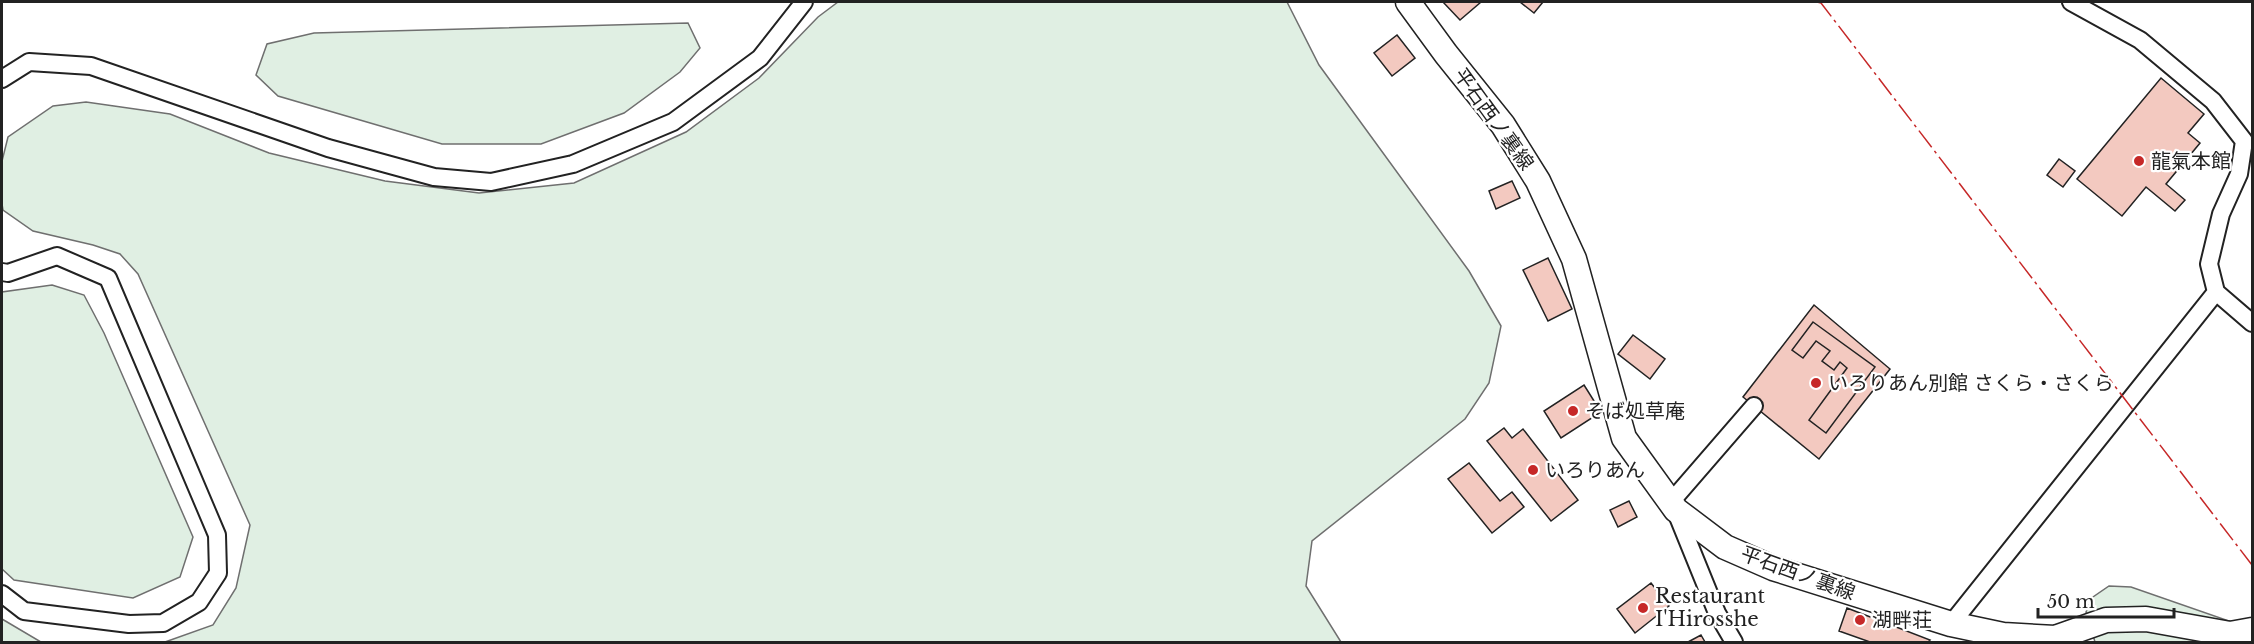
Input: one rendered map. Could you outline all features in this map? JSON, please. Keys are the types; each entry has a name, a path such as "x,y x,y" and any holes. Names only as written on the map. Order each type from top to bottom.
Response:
{"main road":[{"name":"平石西ノ裏線","path":"1408,2 1503,125 1538,181 1574,259 1624,438 1673,506 1725,547 1773,568 1950,624 2003,635 2060,640 2106,620 2146,619 2230,634 2253,630"}],"street":[{"path":"2,79 28,62 91,66 328,148 434,177 491,182 573,164 673,122 760,58 804,2"},
{"path":"2071,2 2139,40 2213,101 2248,141 2239,174 2221,214 2209,264 2216,292 2253,324"},
{"path":"2,272 8,273 57,256 108,278 217,535 218,573 199,602 164,623 129,624 24,611 2,594"},
{"path":"1950,624 2216,292"},
{"path":"1734,642 1717,613 1673,506 1754,406"}],"green space":[{"path":"838,2 1287,2 1319,65 1469,271 1501,326 1489,383 1465,419 1312,541 1306,586 1341,642 165,642 213,625 236,588 250,525 138,274 120,254 93,245 33,231 3,210 2,161 8,137 53,106 86,102 170,114 269,153 385,181 479,193 574,183 686,132 759,78 818,17"},
{"path":"688,23 700,48 680,72 624,113 541,144 442,144 278,96 256,75 267,44 314,33"},
{"path":"52,285 84,295 104,333 193,537 180,577 133,598 14,580 2,569 2,292"},
{"path":"2109,586 2131,587 2252,629 2252,642 2095,642 2086,612 2093,597"},
{"path":"2,619 41,642 2,642"}],"building":[{"path":"1443,2 1481,2 1460,20"},
{"path":"1520,2 1543,2 1534,13"},
{"path":"1397,35 1415,58 1392,76 1374,53"},
{"name":"龍氣本館","path":"2161,78 2204,114 2188,133 2200,143 2166,184 2185,200 2175,211 2146,187 2122,216 2077,179"},
{"path":"2059,159 2075,171 2063,187 2047,175"},
{"path":"1512,181 1520,198 1496,209 1489,191"},
{"path":"1548,258 1572,309 1548,321 1523,270"},
{"name":"いろりあん別館 さくら・さくら","path":"1814,305 1890,369 1819,459 1743,397"},
{"path":"1813,322 1875,367 1826,433 1809,420 1847,368 1840,362 1834,370 1822,361 1830,351 1816,341 1803,358 1792,350"},
{"path":"1633,335 1665,359 1650,379 1618,354"},
{"name":"そば処草庵","path":"1584,385 1601,412 1561,438 1544,411"},
{"name":"いろりあん","path":"1504,428 1512,438 1523,429 1578,500 1551,521 1487,441"},
{"path":"1469,463 1500,501 1512,492 1524,507 1492,533 1448,479"},
{"path":"1629,501 1637,517 1618,527 1610,510"},
{"name":"Restaurant I'Hirosshe","path":"1651,583 1669,606 1635,633 1617,609"},
{"name":"湖畔荘","path":"1847,608 1930,640 1928,642 1870,642 1839,631"},
{"path":"1701,635 1705,642 1688,642"}],"power":[{"path":"1817,2 1821,3 2252,565"}],"place":[{"name":"龍氣本館","path":"2139,161"},
{"name":"いろりあん別館 さくら・さくら","path":"1816,383"},
{"name":"そば処草庵","path":"1573,411"},
{"name":"いろりあん","path":"1533,470"},
{"name":"Restaurant I'Hirosshe","path":"1643,608"},
{"name":"湖畔荘","path":"1860,620"}]}
